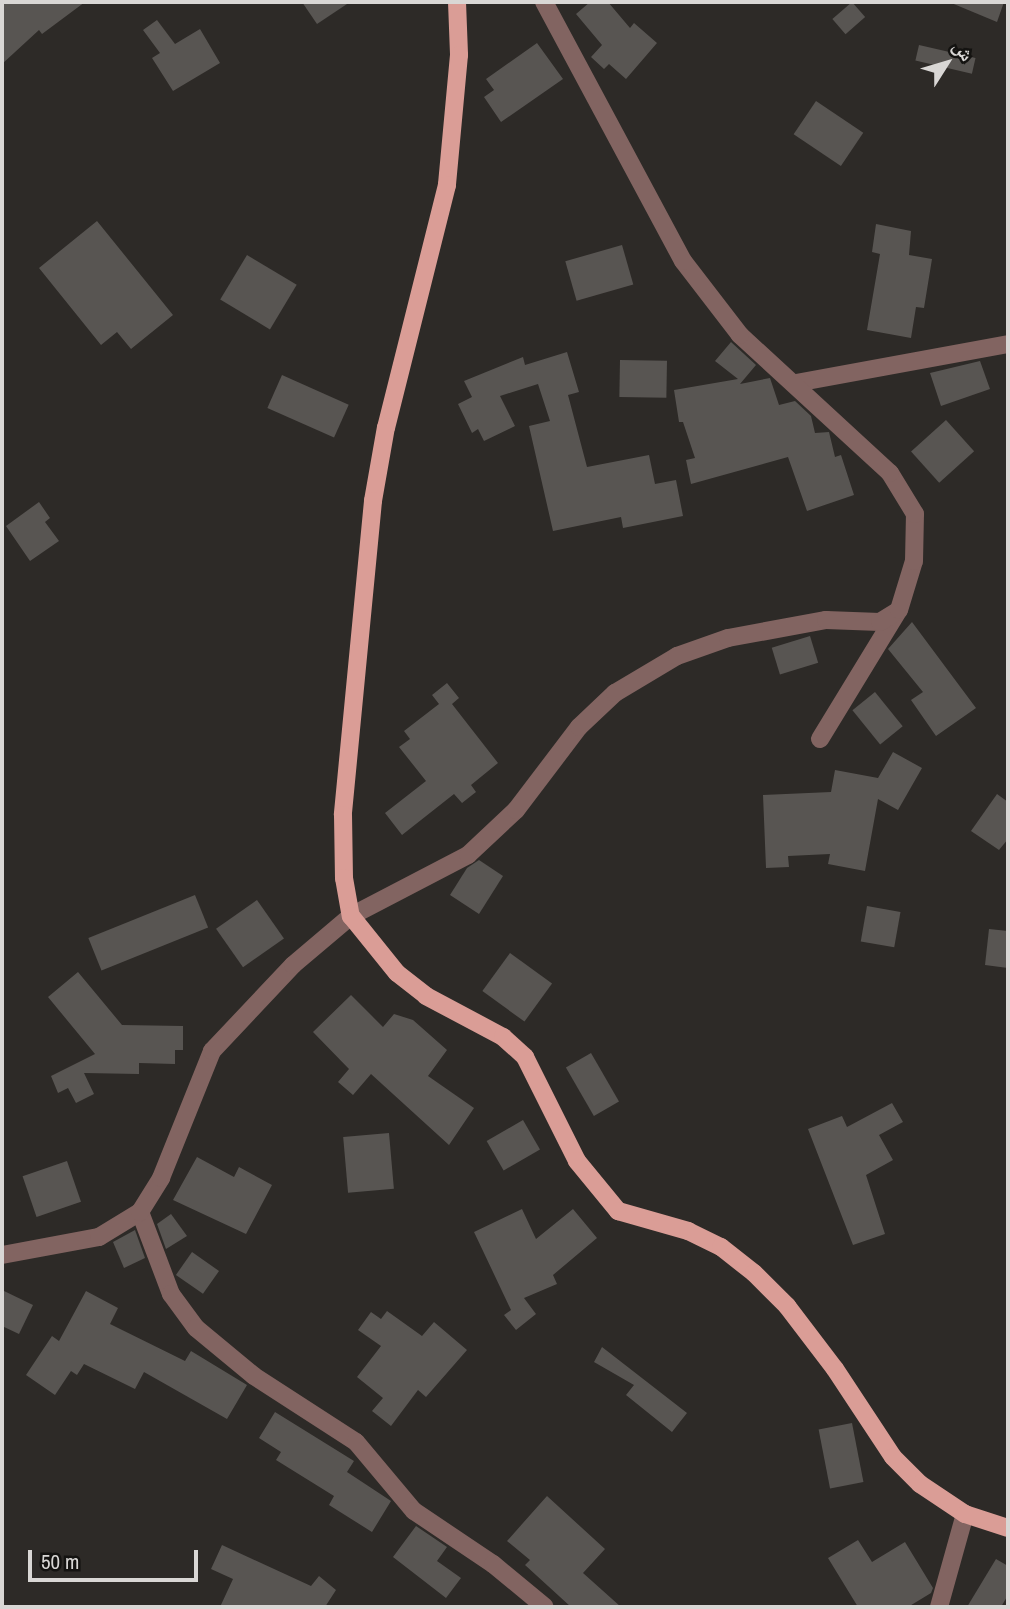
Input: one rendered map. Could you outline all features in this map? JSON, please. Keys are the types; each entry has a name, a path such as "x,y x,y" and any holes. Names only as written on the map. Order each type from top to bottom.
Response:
{"main road":[{"path":"457,2 459,54 447,185 386,428 373,501 343,815 344,878 351,916 397,973 426,996 503,1037 525,1057 597,1191 618,1211 688,1231 721,1247 754,1273 787,1306 835,1369 892,1457 920,1484 965,1514 1008,1528"}],"street":[{"path":"544,2 682,261 740,335 796,383 890,473 915,514 915,561 898,610 820,739"},
{"path":"796,383 1008,344"},
{"path":"2,1255 99,1237 140,1212 161,1178 212,1051 293,965 351,916 468,856 516,810 579,727 615,694 677,656 728,638 826,620 880,622 898,610"},
{"path":"140,1212 170,1294 196,1328 254,1376 356,1442 414,1511 493,1563 545,1607"},
{"path":"939,1607 965,1514"}],"building":[{"path":"2,2 85,2 42,34 39,30 2,64"},
{"path":"302,2 350,2 317,24"},
{"path":"590,2 608,2 630,28 634,23 657,43 626,79 609,64 604,69 591,57 602,45 576,14"},
{"path":"852,2 865,17 845,34 832,19"},
{"path":"949,2 1004,2 997,22"},
{"path":"157,20 175,44 200,29 220,63 173,91 152,58 160,53 143,30"},
{"path":"537,43 563,79 501,122 484,97 494,90 486,79"},
{"path":"919,45 976,58 972,74 915,61"},
{"path":"816,101 863,133 841,166 794,134"},
{"path":"97,221 173,315 131,349 117,332 101,345 39,268"},
{"path":"876,224 911,231 909,255 932,259 924,308 916,307 911,338 867,330 880,254 872,252"},
{"path":"622,245 633,284 577,301 565,261"},
{"path":"247,255 297,285 270,329 220,300"},
{"path":"731,342 756,365 740,384 770,378 779,405 795,401 811,416 815,433 829,432 835,457 841,455 854,495 807,511 788,457 691,484 686,460 695,458 683,422 679,422 674,390 738,379 715,361"},
{"path":"567,352 579,392 568,395 587,467 649,455 655,484 676,480 683,516 623,528 621,517 553,531 529,426 550,421 538,384 500,396 515,426 484,441 478,429 472,433 458,404 472,397 464,381 523,357 525,365"},
{"path":"620,360 667,361 666,398 619,397"},
{"path":"980,361 990,389 941,406 930,373"},
{"path":"282,375 349,405 334,438 267,408"},
{"path":"946,420 974,451 939,483 911,451"},
{"path":"39,502 50,518 45,522 59,541 30,561 6,526"},
{"path":"912,622 976,708 936,736 911,700 923,692 888,649"},
{"path":"810,636 818,663 780,674 772,648"},
{"path":"447,683 459,698 452,704 498,763 471,785 476,792 462,803 454,794 402,835 385,813 426,781 399,747 410,739 404,731 439,704 432,695"},
{"path":"875,692 903,726 880,744 852,710"},
{"path":"893,752 922,768 898,810 878,799 865,871 828,864 830,854 788,856 789,867 766,868 763,795 831,792 835,770 878,778"},
{"path":"997,794 1008,802 1008,839 999,850 971,831"},
{"path":"479,860 503,876 479,914 450,895 467,868"},
{"path":"195,895 208,927 101,971 88,938"},
{"path":"257,900 284,939 243,967 216,929"},
{"path":"867,906 900,912 894,947 861,941"},
{"path":"989,929 1008,931 1008,968 985,965"},
{"path":"510,953 552,984 524,1022 482,991"},
{"path":"78,972 122,1025 183,1026 183,1050 175,1050 175,1064 139,1063 139,1074 84,1073 94,1094 76,1103 68,1088 58,1093 51,1076 95,1054 48,997"},
{"path":"351,995 383,1027 394,1014 413,1020 447,1050 428,1076 474,1108 449,1145 371,1074 353,1095 338,1082 349,1069 313,1032"},
{"path":"591,1053 619,1101 594,1116 566,1068"},
{"path":"892,1103 903,1122 879,1135 893,1160 866,1175 885,1234 853,1245 808,1129 842,1116 847,1127"},
{"path":"523,1120 540,1149 504,1170 487,1141"},
{"path":"389,1133 394,1189 348,1193 343,1137"},
{"path":"197,1157 234,1177 239,1167 272,1185 246,1234 173,1200"},
{"path":"67,1161 81,1202 37,1217 23,1176"},
{"path":"522,1209 536,1239 573,1209 597,1238 553,1275 557,1284 524,1298 536,1314 516,1330 504,1315 511,1310 474,1232"},
{"path":"171,1214 187,1236 166,1249 157,1224"},
{"path":"135,1230 145,1258 124,1268 113,1242"},
{"path":"192,1252 219,1271 203,1294 176,1275"},
{"path":"2,1290 33,1305 19,1334 2,1326"},
{"path":"86,1291 118,1308 110,1324 185,1361 191,1351 247,1385 227,1419 144,1372 135,1389 84,1364 77,1375 71,1371 55,1395 26,1375 52,1336 59,1341"},
{"path":"387,1311 422,1336 434,1322 467,1350 426,1397 418,1390 391,1426 372,1411 383,1398 357,1377 381,1346 358,1330 371,1312 381,1319"},
{"path":"602,1347 687,1413 672,1432 626,1395 634,1385 594,1362"},
{"path":"275,1412 354,1461 347,1472 391,1501 372,1532 329,1505 334,1496 276,1460 281,1452 259,1438"},
{"path":"852,1423 863,1482 830,1488 819,1429"},
{"path":"547,1496 605,1549 583,1573 621,1607 571,1607 525,1565 530,1560 507,1541"},
{"path":"416,1526 447,1547 437,1561 461,1578 446,1598 393,1557"},
{"path":"858,1540 872,1562 905,1542 933,1588 931,1593 908,1607 858,1607 828,1558"},
{"path":"222,1545 311,1586 319,1576 336,1590 325,1607 220,1607 233,1579 211,1569"},
{"path":"996,1559 1008,1566 1008,1595 1001,1607 967,1607"}]}
